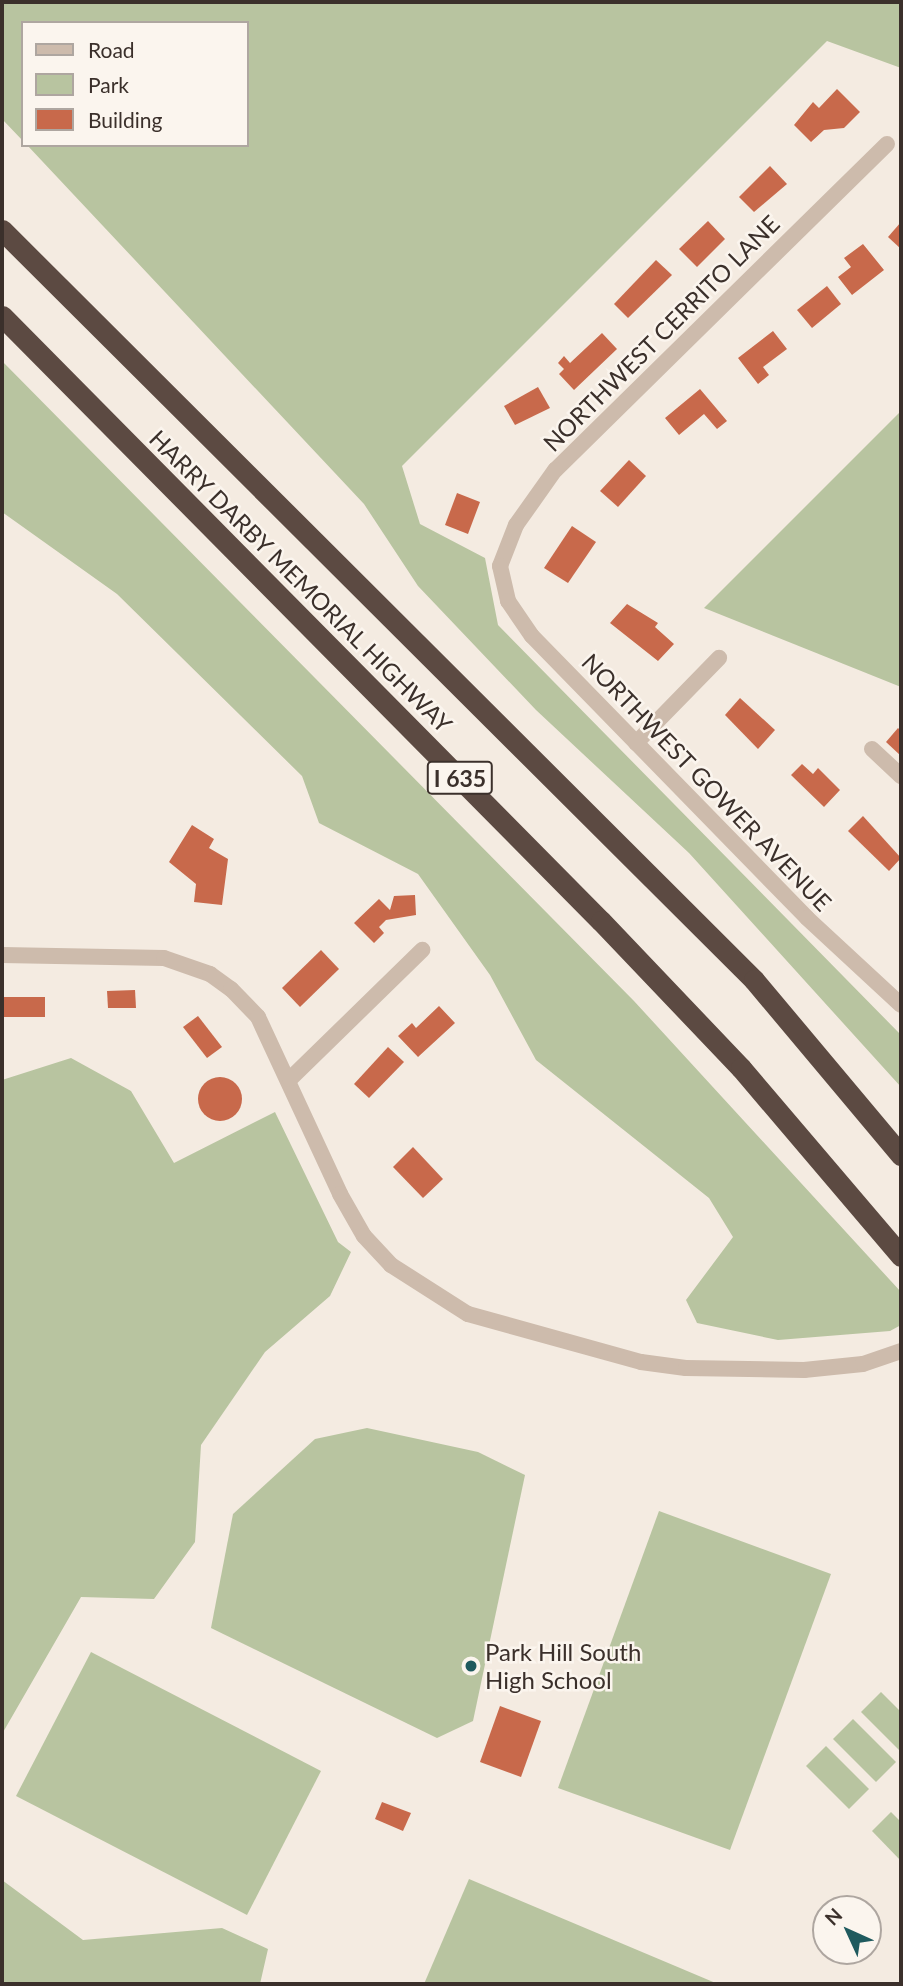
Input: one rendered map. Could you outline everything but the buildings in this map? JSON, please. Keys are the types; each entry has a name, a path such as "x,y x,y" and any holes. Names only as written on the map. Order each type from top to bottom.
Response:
{"highway":[{"name":"HARRY DARBY MEMORIAL HIGHWAY","path":"2,230 754,980 901,1155"},
{"name":"HARRY DARBY MEMORIAL HIGHWAY","path":"2,316 601,921 741,1068 901,1256"}],"street":[{"name":"NORTHWEST CERRITO LANE","path":"501,577 506,543 555,470 887,144"},
{"name":"NORTHWEST GOWER AVENUE","path":"501,577 520,623 807,918 901,1006"},
{"path":"636,743 719,658"},
{"path":"872,750 901,776"},
{"path":"290,1079 422,950"},
{"path":"2,955 164,958 186,964 241,998 258,1017 290,1079 340,1194 365,1236 391,1265 468,1314 641,1362 686,1368 804,1370 863,1363 901,1351"}],"green space":[{"path":"2,2 901,2 901,68 827,41 402,466 420,524 485,558 498,625 901,1035 901,1087 689,853 536,710 418,586 364,504 29,147 248,147 248,21 21,21 21,139 2,119"},
{"path":"2,361 634,1001 901,1292 901,1325 890,1331 778,1340 697,1323 686,1300 733,1237 709,1198 536,1060 490,975 418,874 319,823 302,776 117,594 2,512"},
{"path":"901,411 901,687 704,608"},
{"path":"71,1058 131,1091 174,1163 275,1112 338,1242 351,1252 330,1296 265,1352 201,1445 195,1542 154,1599 81,1597 2,1734 2,1080"},
{"path":"367,1428 478,1452 525,1475 473,1721 437,1738 211,1628 233,1514 315,1439"},
{"path":"659,1511 831,1574 730,1850 558,1788"},
{"path":"91,1652 321,1771 247,1915 16,1796"},
{"path":"881,1692 901,1712 901,1752 861,1712"},
{"path":"853,1719 896,1762 876,1782 833,1739"},
{"path":"826,1746 869,1789 849,1809 806,1766"},
{"path":"891,1812 901,1822 901,1861 872,1831"},
{"path":"469,1879 718,1984 424,1984"},
{"path":"2,1880 83,1940 222,1928 268,1949 260,1984 2,1984"}],"place":[{"name":"Park Hill South High School","path":"471,1666"}]}
